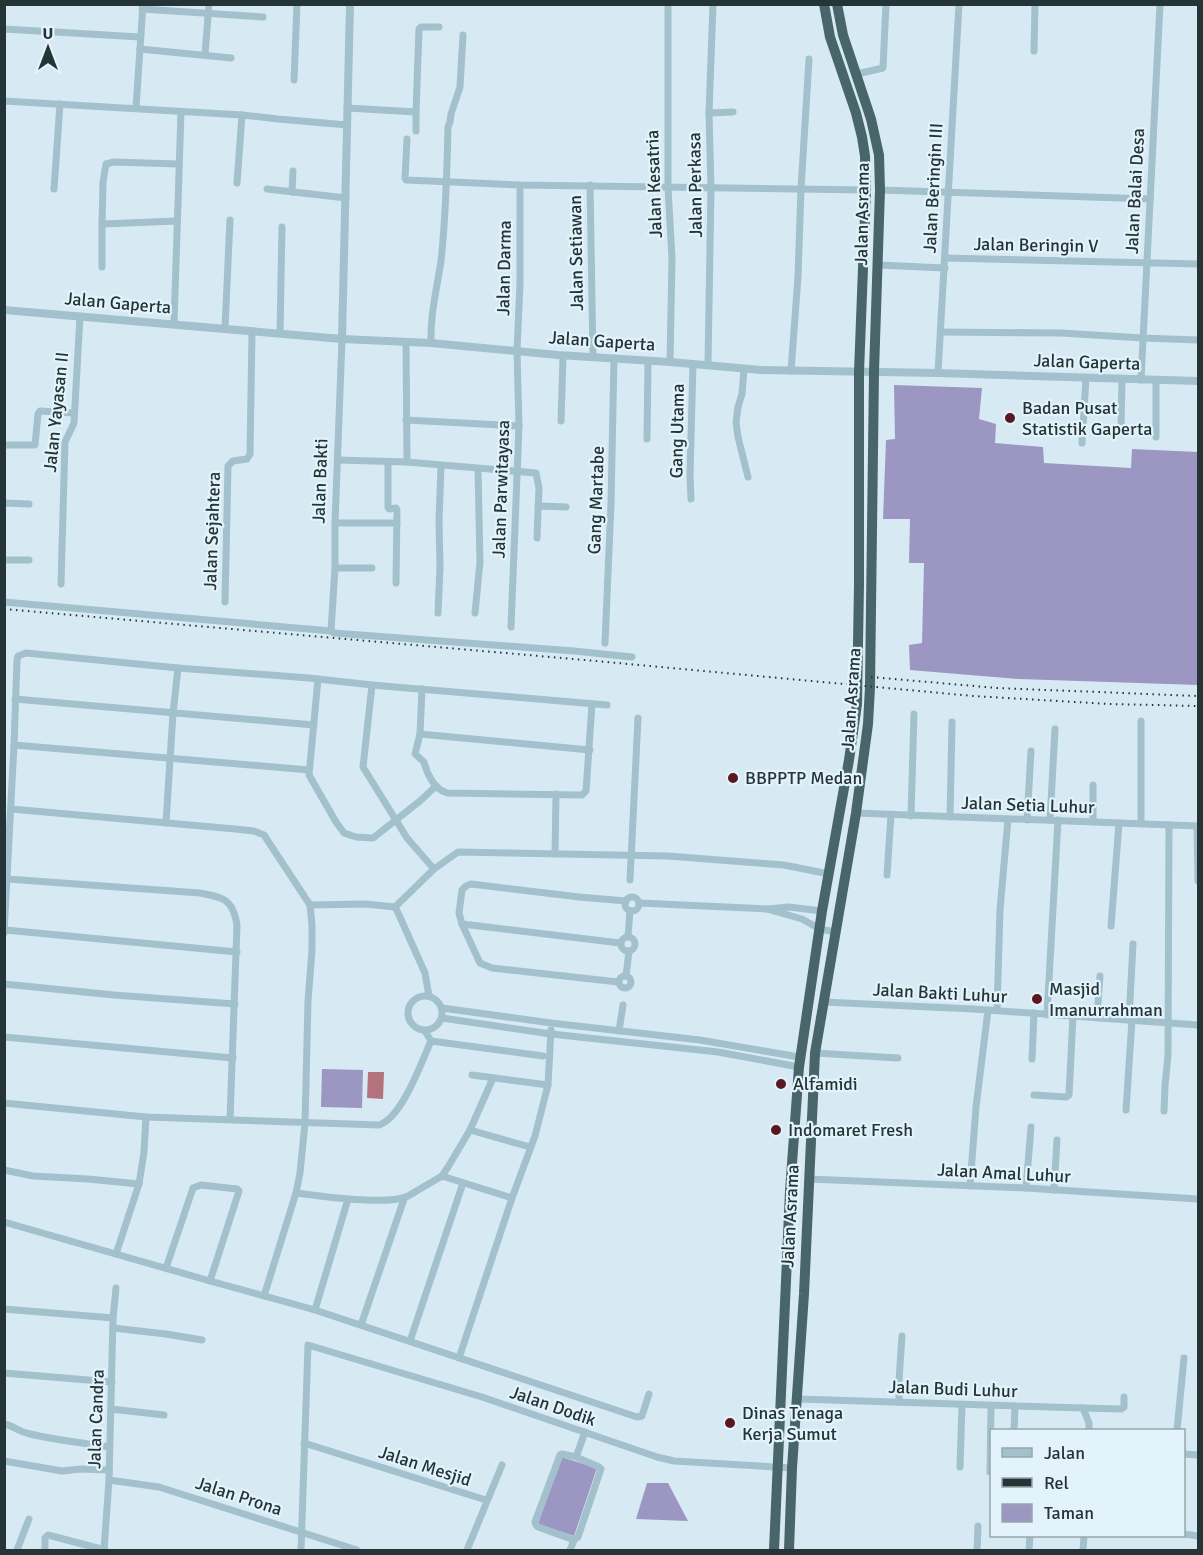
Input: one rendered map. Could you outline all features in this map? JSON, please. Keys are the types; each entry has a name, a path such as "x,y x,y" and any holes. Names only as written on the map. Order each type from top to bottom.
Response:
{"highway":[{"name":"Jalan Asrama","path":"774,1551 790,1191 799,1062 857,704 858,372 866,190 865,156 856,113 830,38 824,4"},
{"name":"Jalan Asrama","path":"789,1551 815,1053 856,813 868,724 870,687 879,155 871,119 843,35 837,4"}],"street":[{"path":"205,54 209,4"},
{"path":"294,80 297,4"},
{"name":"Jalan Bakti","path":"331,631 342,339 350,4"},
{"name":"Jalan Kesatria","path":"668,4 668,187 672,259 670,362"},
{"name":"Jalan Perkasa","path":"708,365 711,188 709,113 713,4"},
{"path":"857,75 883,68 886,4"},
{"name":"Jalan Beringin III","path":"938,373 959,4"},
{"path":"1034,51 1035,4"},
{"name":"Jalan Balai Desa","path":"1141,380 1160,4"},
{"path":"136,108 142,7 263,17"},
{"path":"416,131 419,29 421,27 440,27"},
{"path":"4,29 140,38"},
{"path":"430,343 433,304 441,258 448,127 460,87 463,35"},
{"path":"140,49 231,58"},
{"path":"791,371 798,277 808,59"},
{"path":"4,101 242,115 347,125"},
{"path":"54,189 60,104"},
{"path":"347,108 416,112"},
{"path":"174,324 181,111"},
{"path":"709,113 733,112"},
{"path":"237,183 242,115"},
{"path":"407,139 406,179 520,184 866,190"},
{"path":"102,267 103,182 106,164 114,162 178,164"},
{"path":"291,192 293,171"},
{"name":"Jalan Darma","path":"517,351 520,184"},
{"name":"Jalan Setiawan","path":"590,185 592,357"},
{"path":"267,189 346,198"},
{"path":"880,190 1150,199"},
{"path":"225,328 230,220"},
{"path":"102,224 177,221"},
{"path":"280,333 282,227"},
{"name":"Jalan Beringin V","path":"945,258 1198,264"},
{"path":"878,265 945,268"},
{"name":"Jalan Gaperta","path":"4,310 342,339 430,343 563,356 761,370 1198,381"},
{"name":"Jalan Yayasan II","path":"61,584 65,442 74,426 80,316"},
{"name":"Jalan Sejahtera","path":"225,602 228,466 232,461 247,459 250,456 252,331"},
{"path":"941,332 1061,333 1143,339 1198,340"},
{"path":"406,342 407,462"},
{"name":"Jalan Parwitayasa","path":"511,627 519,426 517,351"},
{"path":"561,421 563,356"},
{"name":"Gang Martabe","path":"604,643 611,504 614,358"},
{"path":"647,439 648,361"},
{"name":"Gang Utama","path":"691,499 693,364"},
{"path":"747,369 736,412 736,422 748,477"},
{"path":"1082,443 1086,378"},
{"path":"1121,429 1122,379"},
{"path":"1156,380 1156,436"},
{"path":"4,445 35,445 40,411 74,412"},
{"path":"406,420 519,426"},
{"path":"338,460 407,462 537,474 539,488 537,538"},
{"path":"388,462 388,507 396,509 397,522 396,583"},
{"path":"438,613 441,466"},
{"path":"475,612 480,562 478,469"},
{"path":"4,503 29,504"},
{"path":"538,506 566,507"},
{"path":"335,523 397,522"},
{"path":"4,560 29,560"},
{"path":"335,568 372,568"},
{"path":"4,603 632,657"},
{"path":"237,952 4,932 17,657 21,654 608,705"},
{"path":"166,823 178,668"},
{"path":"318,679 309,770 311,778 336,822 345,833 356,837 373,838 436,786"},
{"path":"372,685 363,767 407,838 434,869"},
{"path":"423,689 420,735 416,754 424,762 426,771 436,786 447,793 580,796 585,793 592,704"},
{"path":"15,699 314,725"},
{"path":"911,816 914,714"},
{"path":"630,880 638,718"},
{"path":"1141,721 1141,824"},
{"path":"950,817 952,722"},
{"path":"1047,1015 1055,729"},
{"path":"420,735 590,750"},
{"path":"14,746 309,770"},
{"path":"1027,820 1031,751"},
{"path":"1093,785 1093,822"},
{"path":"555,854 556,794"},
{"path":"11,809 259,832 269,841 310,905 312,925 305,1123 300,1173 264,1296"},
{"name":"Jalan Setia Luhur","path":"856,813 1198,826"},
{"path":"887,875 891,815"},
{"path":"997,1010 1000,910 1008,819"},
{"path":"1111,926 1119,823"},
{"path":"1164,1111 1168,1055 1169,825"},
{"path":"1198,826 1198,881"},
{"path":"310,905 365,904 394,907 434,869 458,852 668,855 784,865 829,874"},
{"path":"7,879 177,891 223,897 236,915 237,952 230,1119"},
{"path":"626,976 631,981 629,987 622,988 618,982 487,967 480,963 459,914 461,893 464,887 471,884 626,901 635,897 639,903 637,910 630,911"},
{"path":"626,901 626,907 630,911 628,936"},
{"path":"639,903 767,909 789,907 822,911"},
{"path":"394,907 425,974 429,996"},
{"path":"767,909 802,919 820,929 835,932"},
{"path":"802,919 804,909"},
{"path":"462,924 620,943"},
{"path":"620,943 624,937 628,936"},
{"path":"620,943 621,948 625,951 633,950 635,943 628,936"},
{"path":"1126,1110 1133,944"},
{"path":"626,976 629,951"},
{"path":"618,982 621,977 626,976"},
{"path":"1097,1017 1100,976"},
{"path":"4,984 235,1004"},
{"path":"429,996 439,1002 442,1008 442,1018 436,1027 425,1031 419,1030 410,1022 408,1011 413,1001 429,996"},
{"name":"Jalan Bakti Luhur","path":"823,1002 997,1010 1198,1025"},
{"path":"619,1031 623,1005"},
{"path":"442,1008 720,1043 759,1050 799,1062"},
{"path":"970,1186 976,1107 988,1010"},
{"path":"1032,1059 1034,1014"},
{"path":"1034,1095 1066,1097 1069,1095 1073,1016"},
{"path":"442,1018 551,1034 718,1052 758,1060 799,1062"},
{"path":"459,1358 535,1136 548,1085 551,1023"},
{"path":"425,1031 431,1041"},
{"path":"4,1037 233,1058"},
{"path":"4,1103 146,1117 373,1126 384,1124 401,1105 431,1041"},
{"path":"431,1041 543,1056"},
{"path":"718,1052 720,1043"},
{"path":"815,1053 898,1058"},
{"path":"472,1075 548,1085"},
{"path":"296,1193 348,1198 404,1199 442,1176 471,1130 494,1078"},
{"path":"116,1254 139,1184 146,1117"},
{"path":"1026,1188 1031,1127"},
{"path":"471,1130 530,1148"},
{"path":"1054,1190 1057,1140"},
{"path":"4,1170 33,1176 139,1184"},
{"path":"442,1176 512,1198"},
{"name":"Jalan Amal Luhur","path":"808,1179 1026,1188 1198,1199"},
{"path":"410,1341 463,1183"},
{"path":"166,1268 193,1188 201,1185 237,1189 239,1191 210,1281"},
{"path":"315,1310 348,1198"},
{"path":"361,1326 404,1199"},
{"path":"4,1221 315,1310 637,1417 642,1416 649,1394"},
{"name":"Jalan Candra","path":"104,1550 116,1288"},
{"path":"4,1309 113,1318"},
{"path":"113,1328 202,1340"},
{"path":"899,1402 902,1336"},
{"name":"Jalan Dodik","path":"304,1443 308,1345 482,1397 649,1456 792,1468"},
{"path":"1177,1429 1184,1358"},
{"path":"4,1373 112,1382"},
{"name":"Jalan Budi Luhur","path":"798,1399 1015,1407 1121,1408 1124,1407 1124,1397"},
{"path":"960,1467 962,1405"},
{"path":"991,1406 991,1429"},
{"path":"1014,1429 1015,1407"},
{"path":"1083,1408 1089,1429"},
{"path":"111,1409 164,1414"},
{"path":"4,1424 13,1426 19,1432 109,1447"},
{"path":"576,1457 585,1432"},
{"path":"301,1551 304,1443"},
{"name":"Jalan Mesjid","path":"304,1443 486,1500 467,1551"},
{"path":"570,1551 574,1540 578,1537 601,1469 576,1457 562,1454 535,1524 574,1540"},
{"path":"4,1461 62,1471 109,1470"},
{"path":"486,1500 502,1465"},
{"name":"Jalan Prona","path":"109,1480 159,1487 357,1551"},
{"path":"16,1551 28,1519"},
{"path":"977,1551 978,1526"},
{"path":"45,1547 45,1538 48,1535 104,1550"}],"green space":[{"path":"894,385 982,388 979,419 996,424 995,443 1043,447 1044,463 1131,468 1132,449 1198,452 1198,685 1019,679 910,670 909,645 922,643 924,563 909,563 910,519 883,519 886,440 895,439"},
{"path":"322,1069 363,1070 362,1108 321,1107"},
{"path":"561,1457 597,1468 574,1536 538,1524"},
{"path":"647,1483 668,1483 688,1521 636,1519"}],"shaded area":[{"path":"368,1072 384,1072 383,1099 367,1098"}],"railway":[{"path":"4,609 973,696 1110,704 1198,706"},
{"path":"871,677 997,688 1198,696"}],"place":[{"name":"Badan Pusat Statistik Gaperta","path":"1010,418"},
{"name":"BBPPTP Medan","path":"733,778"},
{"name":"Masjid Imanurrahman","path":"1037,999"},
{"name":"Alfamidi","path":"781,1084"},
{"name":"Indomaret Fresh","path":"776,1130"},
{"name":"Dinas Tenaga Kerja Sumut","path":"730,1423"}]}
